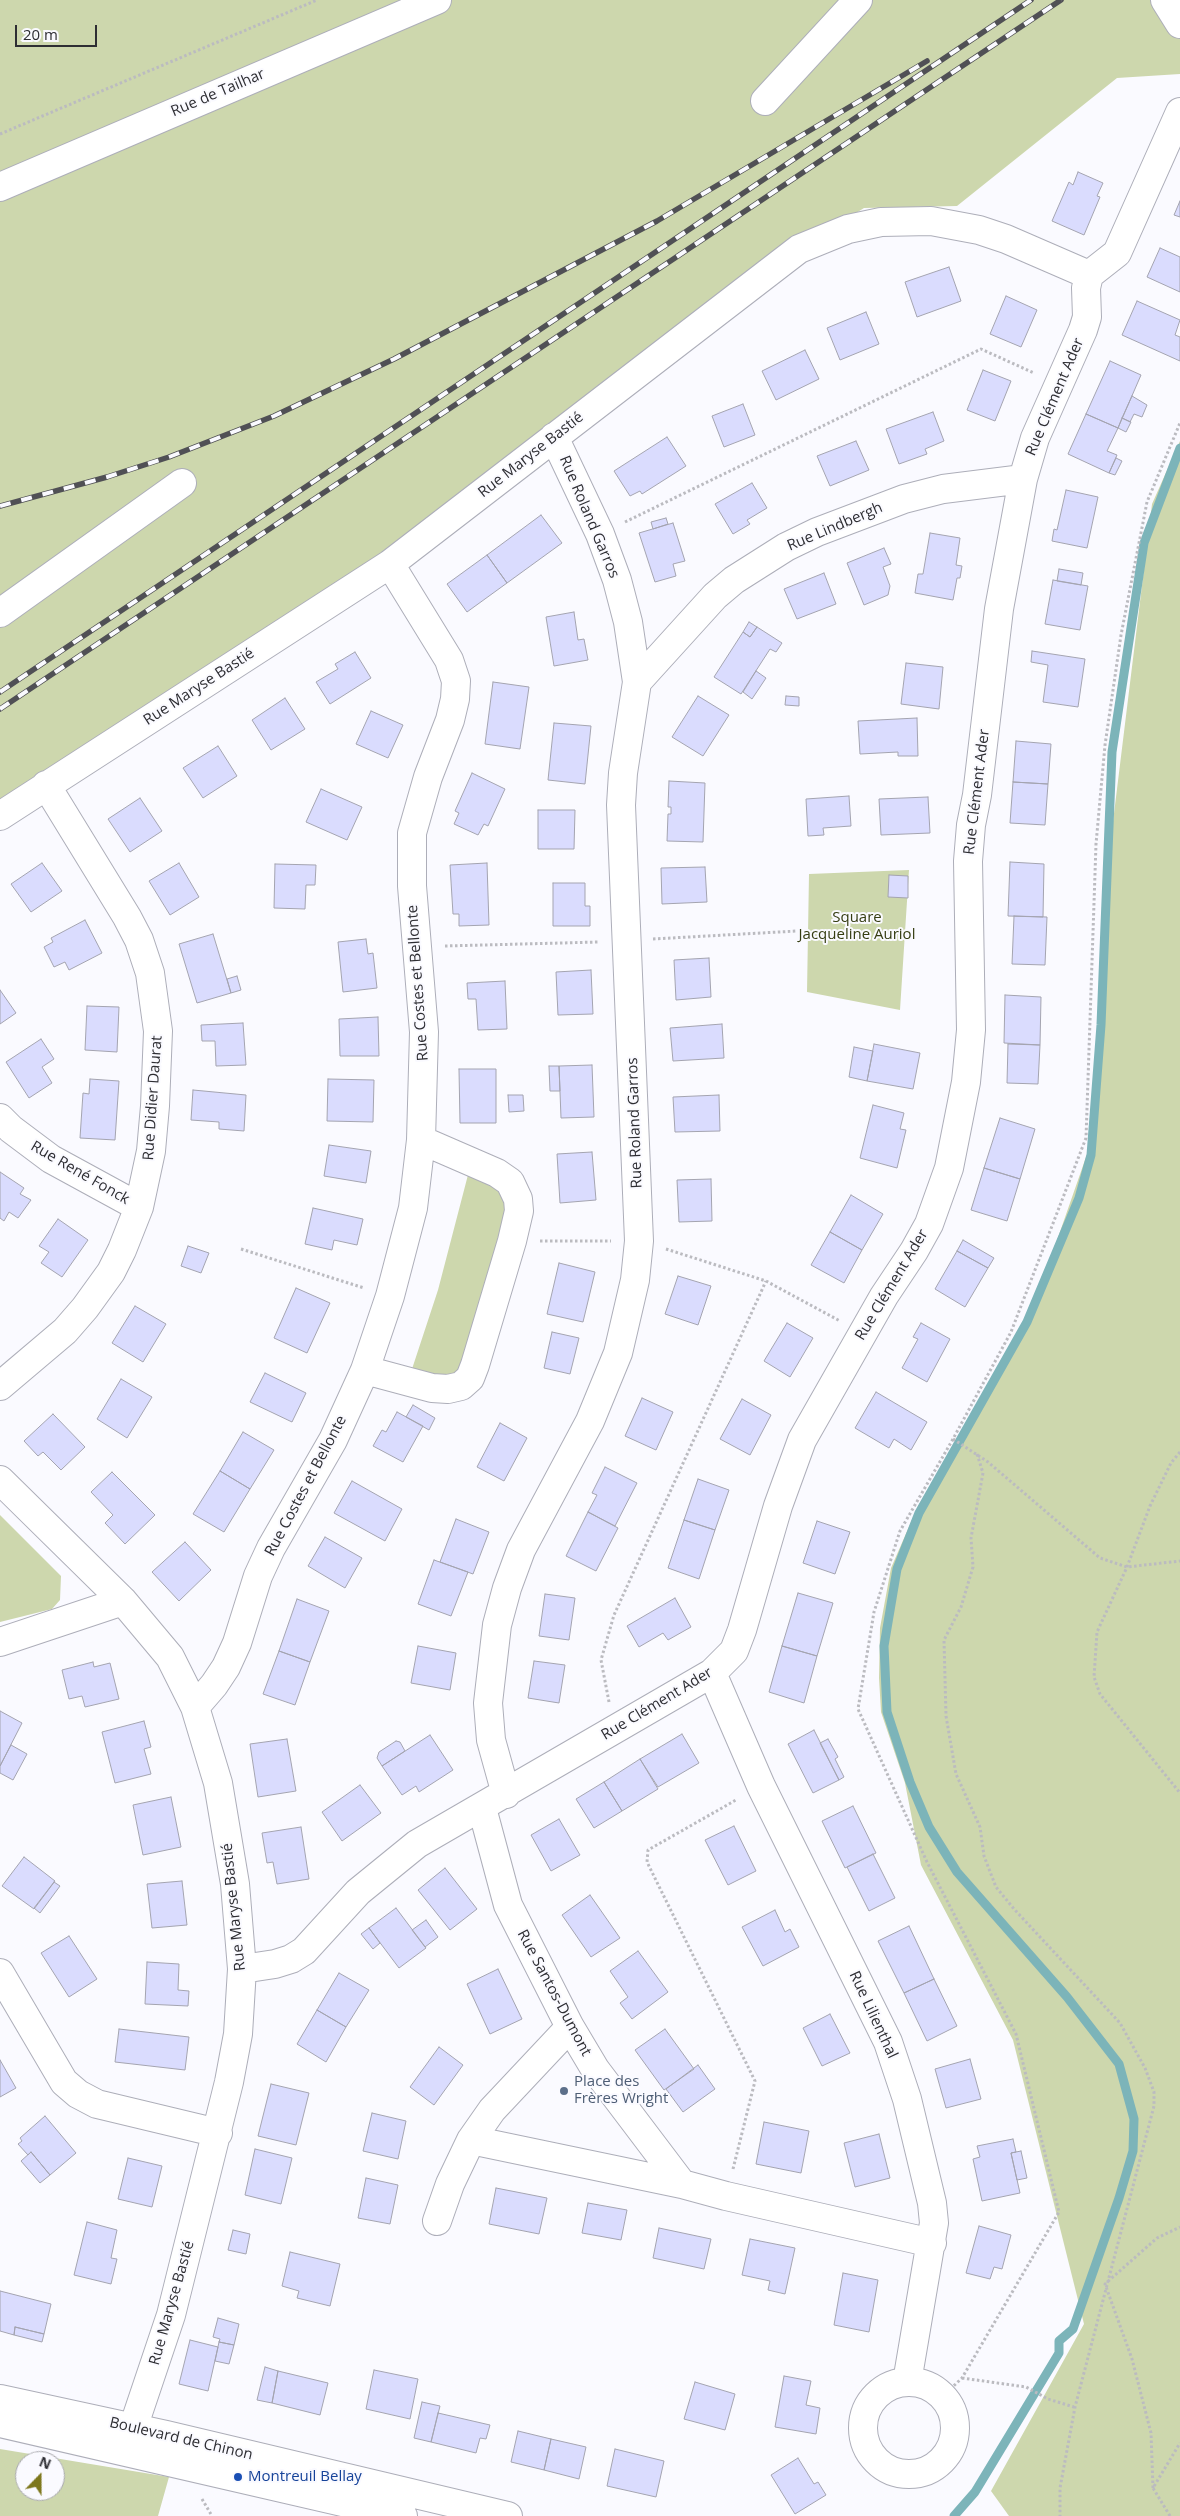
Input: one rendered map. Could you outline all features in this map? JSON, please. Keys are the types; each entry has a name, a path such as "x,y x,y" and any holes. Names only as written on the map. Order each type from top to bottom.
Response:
{"street":[{"name":"Rue de Tailhar","path":"0,187 437,0"},
{"path":"765,101 858,0"},
{"path":"1165,0 1180,24"},
{"path":"1089,275 1118,253 1180,112"},
{"name":"Rue Maryse Bastié","path":"0,816 390,564 799,249 848,229 880,222 931,221 955,225 1006,239 1089,275"},
{"name":"Rue Clément Ader","path":"242,1969 276,1964 291,1959 304,1951 352,1898 417,1844 712,1673 734,1651 742,1630 778,1506 802,1440 862,1333 929,1224 949,1168 966,1082 971,1030 968,861 971,824 980,770 1000,609 1023,479 1035,438 1087,318 1086,283 1089,275"},
{"name":"Rue Roland Garros","path":"506,1794 491,1740 488,1703 497,1625 507,1588 521,1550 590,1421 618,1353 632,1298 639,1241 622,805 623,773 637,682 628,622 617,580 600,534 554,437"},
{"name":"Rue Lindbergh","path":"637,682 715,596 734,580 786,547 817,532 904,499 943,489 1023,479"},
{"path":"0,613 182,483"},
{"name":"Rue Costes et Bellonte","path":"195,1707 214,1685 226,1667 265,1562 333,1440 365,1370 390,1296 413,1208 421,1140 424,1032 412,886 412,833 423,792 450,720 455,699 456,681 449,660 390,564"},
{"name":"Rue Didier Daurat","path":"0,1386 45,1350 85,1308 122,1250 139,1207 150,1151 158,1066 155,998 150,973 127,917 46,785"},
{"name":"Rue René Fonck","path":"0,1118 10,1129 51,1159 139,1207"},
{"path":"365,1370 432,1388 448,1389 461,1386 470,1378 476,1366 512,1241 519,1211 518,1199 510,1182 497,1173 421,1140"},
{"name":"Rue Maryse Bastié","path":"0,1480 123,1601 170,1657 195,1707 218,1783 235,1884 242,1969 238,2034 218,2133 171,2315 132,2428"},
{"path":"0,1642 123,1601"},
{"name":"Rue Lilienthal","path":"712,1673 761,1786 888,2042 907,2099 932,2203 934,2223 907,2382"},
{"name":"Rue Santos-Dumont","path":"482,1808 508,1905 570,2028 595,2069 682,2184"},
{"path":"0,1973 64,2082 78,2094 98,2104 218,2133"},
{"path":"437,2221 450,2184 472,2140 492,2110 570,2028"},
{"path":"472,2140 682,2184 726,2196 932,2243"},
{"path":"907,2382 920,2383 932,2388 953,2387 954,2440 947,2455 936,2466 922,2472 906,2475 891,2471 878,2462 868,2450 863,2436 863,2420 868,2405 878,2393 891,2385 907,2382"},
{"name":"Boulevard de Chinon","path":"0,2399 508,2516"},
{"name":"Boulevard de Chinon","path":"0,2423 403,2516"}],"path":[{"path":"0,134 317,0"},
{"path":"600,534 981,349 1058,384"},
{"path":"953,2387 1059,2212 1016,2034 927,1862 858,1709 874,1612 900,1531 953,1439 1010,1332 1086,1138 1096,844 1105,745 1122,635 1147,502 1180,423"},
{"path":"512,1241 639,1241 766,1281 862,1333"},
{"path":"241,1249 390,1296"},
{"path":"614,1730 600,1660 614,1616 766,1281"},
{"path":"953,1439 977,1454 1100,1558 1127,1568 1180,1561"},
{"path":"1180,1452 1172,1462 1150,1506 1127,1568 1097,1632 1094,1677 1100,1694 1180,1793"},
{"path":"977,1454 983,1473 971,1538 973,1567 961,1607 944,1640 946,1716 956,1774 980,1827 984,1856 996,1887 1014,1910 1120,2023 1145,2068 1154,2092 1154,2106 1105,2284 1074,2407 1060,2488 1060,2516"},
{"path":"726,2196 755,2080 647,1862 648,1850 761,1786"},
{"path":"1105,2284 1157,2238 1180,2227"},
{"path":"1105,2284 1132,2359 1151,2432 1153,2488 1170,2516"},
{"path":"953,2387 1026,2387 1048,2399 1074,2407"},
{"path":"1153,2488 1180,2443"}],"green space":[{"path":"0,0 1180,0 1180,74 1117,78 957,206 864,208 799,249 554,437 0,816"},
{"path":"1180,441 1180,2516 1009,2516 991,2491 1084,2324 1013,2040 921,1865 905,1783 881,1712 879,1678 880,1628 891,1568 918,1506 1024,1335 1093,1137 1103,903 1152,504"},
{"name":"Square Jacqueline Auriol","path":"909,870 900,1010 807,992 809,874"},
{"path":"469,1171 504,1189 510,1204 456,1382 412,1369 438,1290"},
{"path":"0,1515 61,1576 60,1600 52,1609 0,1622"},
{"path":"0,2449 15,2451 15,2501 65,2501 65,2460 169,2477 158,2516 0,2516"}],"building":[{"path":"1078,172 1103,183 1097,196 1100,197 1084,235 1052,221 1069,182 1073,185"},
{"path":"1180,201 1180,217 1174,215"},
{"path":"1160,248 1180,257 1180,292 1147,277"},
{"path":"949,267 961,301 917,317 905,282"},
{"path":"1006,296 1037,310 1021,347 990,334"},
{"path":"1137,301 1180,320 1175,335 1180,337 1180,361 1122,335"},
{"path":"866,312 879,344 840,360 827,328"},
{"path":"805,350 819,379 776,400 762,371"},
{"path":"1110,361 1141,375 1118,428 1086,414"},
{"path":"983,370 1011,381 995,421 967,410"},
{"path":"1132,396 1147,405 1142,417 1134,414 1130,422 1122,418"},
{"path":"743,404 755,435 724,447 712,416"},
{"path":"933,412 944,441 925,449 927,454 899,464 886,429"},
{"path":"1086,414 1118,428 1107,451 1117,455 1109,473 1068,454"},
{"path":"1122,418 1131,422 1126,432 1118,428"},
{"path":"667,437 686,466 642,494 640,491 630,496 614,471"},
{"path":"856,441 869,470 830,486 817,456"},
{"path":"1116,458 1122,461 1115,475 1109,473"},
{"path":"752,483 767,508 747,520 750,524 733,534 715,504"},
{"path":"1066,490 1098,497 1087,548 1052,541 1054,529 1057,530"},
{"path":"541,515 562,543 507,583 487,555"},
{"path":"666,518 668,524 653,529 651,522"},
{"path":"673,523 685,561 673,564 676,576 655,582 639,533"},
{"path":"930,533 960,538 956,565 962,566 960,578 957,578 953,600 915,593 918,574 923,574"},
{"path":"884,548 891,564 883,567 890,586 888,595 864,605 847,563"},
{"path":"487,555 507,583 467,612 447,584"},
{"path":"1059,569 1083,573 1081,585 1057,581"},
{"path":"824,573 836,604 797,619 784,589"},
{"path":"1053,580 1088,586 1080,630 1045,624"},
{"path":"574,612 578,640 584,639 588,660 554,666 546,617"},
{"path":"749,622 757,627 750,637 743,632"},
{"path":"757,627 782,643 776,652 770,649 741,694 714,677 743,632 750,637"},
{"path":"1032,651 1085,659 1078,707 1043,702 1048,665 1031,662"},
{"path":"355,652 371,678 330,704 316,682 338,669 335,664"},
{"path":"906,663 943,667 939,709 901,704"},
{"path":"756,671 766,678 752,699 743,692"},
{"path":"493,682 529,687 520,749 485,744"},
{"path":"698,696 729,715 703,756 672,737"},
{"path":"786,696 799,697 799,706 785,705"},
{"path":"285,698 305,729 271,750 252,720"},
{"path":"371,711 403,725 388,758 356,744"},
{"path":"917,718 918,756 898,756 898,752 860,754 858,721"},
{"path":"554,723 591,726 585,784 548,780"},
{"path":"1016,741 1051,744 1048,784 1013,782"},
{"path":"218,746 237,776 203,798 183,768"},
{"path":"472,773 505,789 488,826 484,824 478,835 454,824 459,813 455,811"},
{"path":"669,781 705,783 703,842 667,841 668,814 671,814 671,807 668,807"},
{"path":"1013,782 1048,784 1045,825 1010,823"},
{"path":"321,789 362,807 347,840 306,822"},
{"path":"849,796 851,826 823,828 824,835 808,836 806,799"},
{"path":"928,797 930,833 881,835 879,799"},
{"path":"140,798 162,831 130,852 108,819"},
{"path":"538,810 575,810 574,849 538,849"},
{"path":"1010,862 1044,864 1043,917 1008,916"},
{"path":"42,863 62,891 31,912 11,884"},
{"path":"179,863 199,897 170,915 149,881"},
{"path":"487,863 489,925 459,926 459,914 453,914 450,865"},
{"path":"275,864 316,865 315,885 306,885 305,909 274,908"},
{"path":"705,867 707,902 662,904 661,868"},
{"path":"889,875 908,876 908,898 888,897"},
{"path":"553,883 585,883 585,906 590,906 590,926 553,926"},
{"path":"1014,916 1047,917 1045,965 1012,964"},
{"path":"85,920 102,953 69,970 65,962 54,967 44,947 53,942 51,938"},
{"path":"213,934 231,993 197,1003 179,944"},
{"path":"366,939 368,954 373,953 377,988 343,992 338,942"},
{"path":"709,958 711,997 676,1000 674,960"},
{"path":"591,970 593,1014 558,1015 556,972"},
{"path":"237,976 241,990 231,993 227,979"},
{"path":"505,981 507,1029 478,1030 476,999 468,999 467,983"},
{"path":"0,990 16,1013 0,1024"},
{"path":"1005,995 1041,997 1040,1045 1004,1043"},
{"path":"87,1006 119,1007 117,1052 85,1050"},
{"path":"378,1017 379,1056 340,1056 339,1019"},
{"path":"243,1023 246,1065 216,1066 215,1041 202,1041 201,1025"},
{"path":"722,1024 724,1058 673,1061 670,1028"},
{"path":"41,1039 54,1059 42,1067 52,1083 29,1098 6,1062"},
{"path":"874,1044 920,1053 913,1089 867,1081"},
{"path":"1008,1044 1040,1045 1038,1084 1007,1083"},
{"path":"854,1047 873,1051 867,1081 849,1077"},
{"path":"592,1065 594,1117 561,1118 559,1066"},
{"path":"549,1066 559,1066 560,1091 550,1091"},
{"path":"459,1069 496,1069 496,1123 460,1123"},
{"path":"90,1079 119,1081 115,1140 80,1138 83,1093 89,1094"},
{"path":"328,1079 374,1080 373,1122 327,1121"},
{"path":"193,1090 246,1095 244,1131 219,1129 219,1122 191,1120"},
{"path":"508,1095 523,1095 524,1111 509,1112"},
{"path":"719,1095 720,1131 675,1132 673,1097"},
{"path":"873,1105 904,1113 900,1129 906,1130 897,1168 860,1158"},
{"path":"1000,1118 1035,1129 1020,1179 984,1168"},
{"path":"329,1145 371,1151 366,1183 324,1176"},
{"path":"592,1152 596,1200 560,1203 557,1154"},
{"path":"984,1168 1020,1179 1007,1221 971,1210"},
{"path":"0,1172 24,1188 20,1194 31,1200 18,1218 9,1212 4,1221 0,1218"},
{"path":"711,1179 712,1221 679,1222 677,1180"},
{"path":"851,1195 883,1214 862,1250 830,1232"},
{"path":"313,1208 363,1219 357,1245 334,1240 332,1250 305,1244"},
{"path":"58,1219 88,1240 62,1277 41,1263 49,1252 39,1246"},
{"path":"830,1232 862,1250 844,1283 811,1265"},
{"path":"963,1240 994,1258 988,1268 957,1251"},
{"path":"188,1246 209,1253 201,1273 181,1266"},
{"path":"957,1251 988,1268 965,1307 935,1289"},
{"path":"559,1263 595,1272 583,1322 547,1314"},
{"path":"678,1276 711,1286 698,1325 665,1314"},
{"path":"296,1288 330,1303 307,1353 274,1338"},
{"path":"135,1306 166,1324 143,1362 112,1343"},
{"path":"787,1323 813,1338 790,1377 764,1361"},
{"path":"921,1323 950,1339 927,1382 902,1368 918,1339 913,1337"},
{"path":"552,1332 579,1338 570,1374 544,1368"},
{"path":"265,1373 306,1393 292,1422 250,1402"},
{"path":"121,1379 152,1397 127,1438 97,1419"},
{"path":"876,1392 927,1422 911,1450 894,1439 889,1448 855,1428"},
{"path":"642,1398 673,1412 656,1450 625,1436"},
{"path":"742,1399 771,1415 750,1455 720,1439"},
{"path":"413,1405 435,1418 429,1430 406,1417"},
{"path":"397,1412 423,1426 403,1462 373,1446 382,1430 386,1432"},
{"path":"53,1414 85,1447 61,1470 43,1452 38,1456 24,1441"},
{"path":"500,1423 527,1438 504,1481 477,1467"},
{"path":"243,1432 274,1450 250,1489 220,1471"},
{"path":"605,1467 637,1483 615,1526 588,1512 597,1495 592,1493"},
{"path":"220,1471 250,1489 224,1532 193,1514"},
{"path":"112,1472 155,1515 125,1544 105,1523 113,1515 91,1492"},
{"path":"698,1479 729,1490 715,1530 684,1520"},
{"path":"352,1481 402,1509 385,1541 334,1513"},
{"path":"588,1512 618,1528 596,1571 566,1556"},
{"path":"456,1519 489,1532 473,1574 440,1562"},
{"path":"684,1520 715,1530 699,1579 668,1568"},
{"path":"817,1521 850,1532 835,1574 803,1563"},
{"path":"325,1537 362,1558 345,1588 308,1566"},
{"path":"185,1542 211,1570 179,1601 152,1572"},
{"path":"434,1560 468,1572 451,1616 418,1604"},
{"path":"798,1593 833,1603 817,1656 782,1646"},
{"path":"545,1594 575,1598 569,1640 539,1636"},
{"path":"675,1598 691,1627 668,1640 663,1633 639,1647 627,1626"},
{"path":"297,1599 329,1611 310,1662 279,1651"},
{"path":"418,1646 456,1653 450,1690 411,1683"},
{"path":"782,1646 817,1656 804,1703 769,1692"},
{"path":"279,1651 310,1662 295,1705 263,1694"},
{"path":"534,1661 565,1665 559,1703 528,1698"},
{"path":"93,1662 94,1667 110,1663 119,1699 85,1707 82,1696 69,1699 62,1670"},
{"path":"0,1711 22,1723 0,1766"},
{"path":"144,1721 151,1747 144,1749 151,1774 115,1783 102,1732"},
{"path":"814,1730 839,1780 813,1793 788,1744"},
{"path":"682,1734 699,1763 658,1787 640,1759"},
{"path":"430,1735 453,1770 419,1792 416,1786 402,1795 382,1766"},
{"path":"287,1739 296,1791 258,1797 250,1744"},
{"path":"828,1739 838,1757 835,1759 844,1777 839,1780 820,1743"},
{"path":"396,1741 400,1742 405,1751 382,1766 377,1758 379,1752"},
{"path":"11,1745 27,1754 13,1780 0,1773 0,1766"},
{"path":"640,1759 658,1789 622,1811 604,1782"},
{"path":"604,1782 622,1811 594,1828 576,1799"},
{"path":"360,1785 381,1813 342,1841 322,1812"},
{"path":"171,1797 181,1847 143,1855 133,1805"},
{"path":"853,1806 876,1853 845,1868 822,1821"},
{"path":"559,1819 580,1855 551,1871 531,1835"},
{"path":"734,1826 756,1871 728,1885 705,1840"},
{"path":"301,1827 309,1879 277,1884 273,1862 267,1863 262,1833"},
{"path":"873,1854 895,1898 869,1911 847,1867"},
{"path":"24,1857 55,1881 34,1909 2,1886"},
{"path":"445,1868 477,1909 450,1930 418,1890"},
{"path":"182,1881 187,1925 152,1928 147,1884"},
{"path":"54,1882 60,1886 40,1913 34,1908"},
{"path":"590,1895 620,1938 591,1957 562,1915"},
{"path":"396,1908 426,1948 399,1968 369,1928"},
{"path":"775,1910 785,1932 790,1929 799,1947 763,1966 742,1927"},
{"path":"426,1920 438,1937 425,1947 412,1930"},
{"path":"909,1926 934,1979 904,1993 878,1941"},
{"path":"369,1928 380,1943 373,1949 361,1934"},
{"path":"69,1936 97,1979 69,1997 41,1953"},
{"path":"638,1951 668,1992 632,2019 620,2003 628,1997 610,1971"},
{"path":"147,1962 179,1964 178,1990 189,1991 188,2006 145,2004"},
{"path":"498,1969 522,2019 490,2034 467,1984"},
{"path":"339,1973 369,1990 346,2027 317,2010"},
{"path":"934,1979 957,2026 927,2041 904,1993"},
{"path":"317,2010 346,2027 326,2062 297,2044"},
{"path":"830,2014 850,2053 822,2066 803,2028"},
{"path":"119,2029 189,2037 185,2070 115,2062"},
{"path":"665,2029 694,2069 664,2090 635,2050"},
{"path":"439,2047 463,2065 434,2105 410,2087"},
{"path":"970,2059 981,2099 946,2108 935,2069"},
{"path":"0,2060 16,2088 0,2097"},
{"path":"698,2065 715,2089 683,2112 666,2089"},
{"path":"271,2084 309,2093 296,2145 258,2136"},
{"path":"372,2113 406,2121 398,2159 363,2151"},
{"path":"45,2116 76,2153 50,2175 31,2152 28,2155 18,2144 22,2141 20,2138"},
{"path":"764,2122 809,2131 801,2173 756,2164"},
{"path":"879,2134 890,2178 855,2187 844,2143"},
{"path":"1013,2139 1016,2152 1011,2153 1020,2193 982,2201 973,2159 980,2157 977,2146"},
{"path":"255,2149 292,2158 281,2204 245,2195"},
{"path":"1021,2151 1027,2178 1017,2180 1011,2153"},
{"path":"31,2152 50,2175 40,2183 21,2161"},
{"path":"128,2158 162,2166 152,2207 118,2199"},
{"path":"366,2178 398,2185 390,2224 358,2218"},
{"path":"496,2188 547,2198 539,2234 489,2224"},
{"path":"588,2203 627,2210 621,2240 582,2233"},
{"path":"87,2222 117,2230 111,2258 117,2259 111,2284 74,2275"},
{"path":"979,2226 1011,2235 1002,2269 994,2267 990,2279 966,2273"},
{"path":"659,2228 711,2239 704,2269 653,2258"},
{"path":"233,2230 250,2234 246,2254 228,2250"},
{"path":"750,2239 795,2248 785,2294 768,2290 770,2281 742,2275"},
{"path":"290,2252 340,2264 330,2306 297,2298 299,2291 282,2286"},
{"path":"843,2273 878,2280 869,2332 834,2325"},
{"path":"0,2291 51,2304 44,2334 15,2327 14,2335 0,2331"},
{"path":"218,2318 239,2324 234,2345 219,2342 220,2339 213,2337"},
{"path":"15,2327 44,2334 42,2342 14,2335"},
{"path":"190,2340 218,2347 208,2391 179,2384"},
{"path":"219,2342 234,2345 229,2364 215,2361"},
{"path":"265,2367 278,2371 272,2403 257,2400"},
{"path":"374,2370 418,2379 410,2419 366,2409"},
{"path":"278,2371 328,2383 320,2415 272,2403"},
{"path":"784,2376 811,2381 806,2405 820,2408 816,2434 775,2427"},
{"path":"695,2382 735,2394 725,2430 684,2419"},
{"path":"422,2402 440,2406 431,2442 414,2438"},
{"path":"438,2413 490,2425 486,2439 480,2438 476,2453 431,2442"},
{"path":"518,2431 551,2439 544,2470 511,2462"},
{"path":"551,2439 586,2447 579,2479 544,2470"},
{"path":"615,2449 664,2461 656,2497 607,2486"},
{"path":"798,2458 814,2484 818,2482 826,2495 795,2514 771,2475"}],"waterway":[{"path":"954,2516 975,2492 1059,2353 1059,2341 1073,2329 1119,2198 1133,2151 1134,2119 1119,2064 1067,1997 957,1872 929,1827 910,1782 887,1712 884,1646 897,1569 919,1513 1027,1322 1079,1198 1091,1155 1101,1025 1112,752 1144,543 1180,448"}],"railway":[{"path":"0,692 1031,0"},
{"path":"0,709 1061,0"},
{"path":"0,506 107,477 169,457 274,416 394,359 657,221 927,61"}],"place":[{"name":"Place des Frères Wright","path":"564,2091"},
{"name":"Montreuil Bellay","path":"238,2477"}]}
